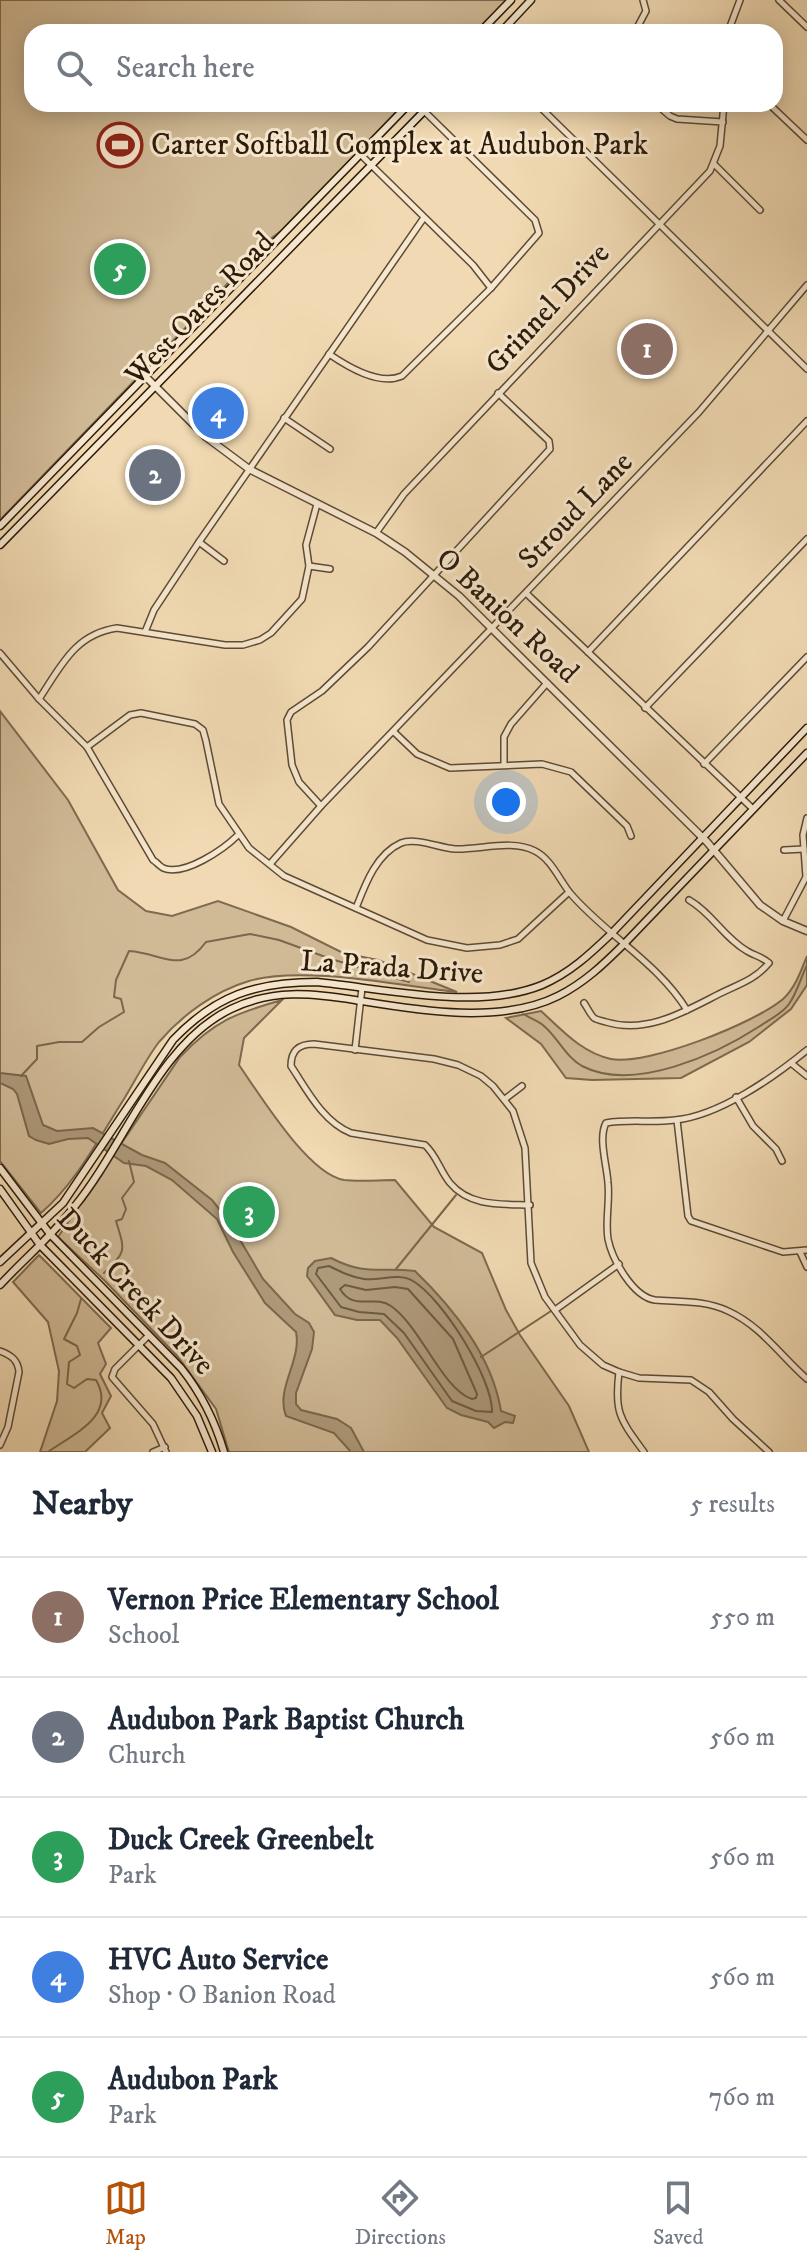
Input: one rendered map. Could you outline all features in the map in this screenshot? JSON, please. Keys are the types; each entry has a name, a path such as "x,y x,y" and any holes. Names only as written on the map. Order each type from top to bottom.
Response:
{"main road":[{"path":"488,24 511,0"},
{"path":"508,24 531,0"},
{"name":"West Oates Road","path":"0,526 401,112"},
{"name":"West Oates Road","path":"0,545 424,112"},
{"path":"281,234 293,245"},
{"path":"232,285 241,299"},
{"name":"O Banion Road","path":"144,375 206,437 249,469 376,533 435,575 704,838 760,905 783,921 807,931"},
{"name":"La Prada Drive","path":"0,1262 63,1203 160,1058 188,1024 215,1004 253,988 292,982 491,998 528,990 564,974 611,934 807,728"},
{"name":"La Prada Drive","path":"0,1285 50,1234 93,1182 171,1060 196,1032 233,1008 277,994 312,993 462,1013 495,1012 555,998 593,974 624,944 807,753"},
{"name":"Duck Creek Drive","path":"0,1168 50,1234 196,1386 224,1452"},
{"name":"Duck Creek Drive","path":"0,1189 31,1235 183,1394 197,1416 212,1452"}],"street":[{"path":"639,24 646,11 643,0"},
{"path":"731,24 740,0"},
{"path":"779,0 807,27"},
{"path":"329,354 342,363 381,379 394,380 402,376 491,288 539,233 538,224 519,202 424,112"},
{"path":"545,112 807,369"},
{"path":"665,112 677,119 723,122"},
{"name":"Grinnel Drive","path":"376,533 404,494 696,187 714,164 720,146 724,112"},
{"path":"777,112 807,140"},
{"path":"360,154 473,265 491,288"},
{"path":"714,164 760,210"},
{"path":"145,632 154,610 199,542 423,219"},
{"name":"Stroud Lane","path":"270,864 321,806 699,412 807,285"},
{"path":"321,806 299,782 292,765 287,720 291,712 322,691 368,647 550,449 549,441 498,393"},
{"path":"284,418 330,449"},
{"path":"588,652 807,421"},
{"path":"39,699 70,653 88,636 117,628 225,645 243,645 271,633 302,599 309,566 306,545 317,504"},
{"path":"645,708 807,539"},
{"path":"199,542 224,561"},
{"path":"309,566 330,569"},
{"path":"527,594 753,809"},
{"path":"0,653 39,699 87,747 153,860 163,868 176,869 202,860 238,835"},
{"path":"704,764 807,657"},
{"path":"504,765 504,737 511,724 547,683"},
{"path":"87,747 130,715 141,713 195,724 203,730 219,804 249,848 284,876 427,940 457,947 486,947 518,939 569,892"},
{"path":"394,732 417,754 450,768 542,764 571,772 627,826 631,836"},
{"path":"783,921 806,877 803,835 807,818"},
{"path":"356,908 367,880 382,858 401,843 452,849 509,846 530,849 548,862 569,892 611,934 676,991 687,1010"},
{"path":"784,850 804,849"},
{"path":"584,1003 595,1019 617,1026 644,1025 664,1020 748,982 769,963 761,956 748,952 703,908 689,900"},
{"path":"355,1050 362,987"},
{"path":"530,1205 479,1202 451,1184 425,1145 351,1133 340,1128 329,1119 291,1066 295,1050 302,1044 355,1050 458,1065 481,1076 505,1099 521,1129 528,1174 530,1205 531,1263 545,1297 589,1355 603,1365 639,1378 691,1380 709,1392 769,1452"},
{"path":"807,1050 736,1097 698,1115 677,1120 613,1122 603,1126 609,1241 635,1288 649,1299 694,1301 725,1309 746,1320 766,1336 807,1379"},
{"path":"791,1063 807,1076"},
{"path":"505,1099 522,1086"},
{"path":"736,1097 753,1126 776,1149 782,1161"},
{"path":"677,1120 691,1221 783,1252 807,1250"},
{"path":"800,1252 807,1267"},
{"path":"555,1310 619,1264"},
{"path":"149,1335 115,1369 112,1377 153,1424 165,1450 153,1452"},
{"path":"0,1445 8,1427 19,1372 16,1361 3,1352"},
{"path":"619,1372 616,1400 620,1417 644,1452"}],"shaded area":[{"path":"0,0 507,0 484,24 24,24 24,112 397,112 281,231 261,246 0,520"},
{"path":"0,711 68,800 118,890 146,911 172,916 218,901 291,927 343,953 378,960 457,992 352,978 296,975 249,981 224,991 189,1013 159,1042 86,1159 65,1188 41,1213 0,1161"},
{"path":"807,956 807,985 791,1009 749,1042 681,1078 566,1078 541,1044 506,1018 541,1011 591,1052 611,1059 649,1056 700,1041 769,1009 791,990"},
{"path":"282,1000 244,1038 239,1065 259,1095 300,1149 330,1175 350,1181 395,1180 434,1227 482,1253 506,1310 569,1406 589,1452 229,1452 216,1409 178,1357 58,1237 180,1057 226,1020"},
{"path":"39,1255 111,1328 98,1343 106,1364 100,1374 111,1396 102,1413 110,1428 85,1452 40,1452 57,1401 59,1371 48,1322 13,1282"}],"water":[{"path":"0,1073 26,1076 43,1125 57,1131 93,1128 142,1155 165,1163 212,1200 229,1221 263,1279 295,1314 309,1323 314,1332 312,1349 296,1393 296,1404 301,1410 337,1419 351,1428 364,1452 351,1452 334,1433 286,1416 284,1395 297,1343 296,1332 265,1303 233,1252 217,1219 172,1180 146,1166 124,1163 88,1138 49,1144 29,1136 17,1094 0,1083"},
{"path":"331,1258 363,1269 415,1271 444,1301 469,1335 489,1371 501,1411 515,1416 513,1423 505,1422 494,1428 488,1422 447,1408 397,1338 380,1320 357,1320 335,1315 307,1276 308,1268 315,1261"}],"waterway":[{"path":"21,1076 37,1059 37,1046 82,1042 124,1012 121,999 114,997 116,980 129,951 180,960 197,952 206,942 250,934 279,940 409,982"},
{"path":"523,1014 544,1026 571,1058 582,1066 603,1073 650,1073 721,1048 776,1016 792,1000 807,965"},
{"path":"104,1273 122,1250 116,1221 122,1219 126,1209 122,1198 134,1182 129,1161"},
{"path":"396,1269 456,1195"},
{"path":"48,1452 89,1423 101,1404 96,1380 87,1379 74,1388 67,1384 69,1362 80,1355 77,1346 64,1339 81,1299"},
{"path":"481,1357 551,1311"}],"place":[{"name":"Carter Softball Complex at Audubon Park","path":"120,145"},
{"name":"Audubon Park","path":"120,269"},
{"name":"Vernon Price Elementary School","path":"647,349"},
{"name":"HVC Auto Service","path":"218,413"},
{"name":"Audubon Park Baptist Church","path":"155,475"},
{"name":"Duck Creek Greenbelt","path":"249,1212"}]}
